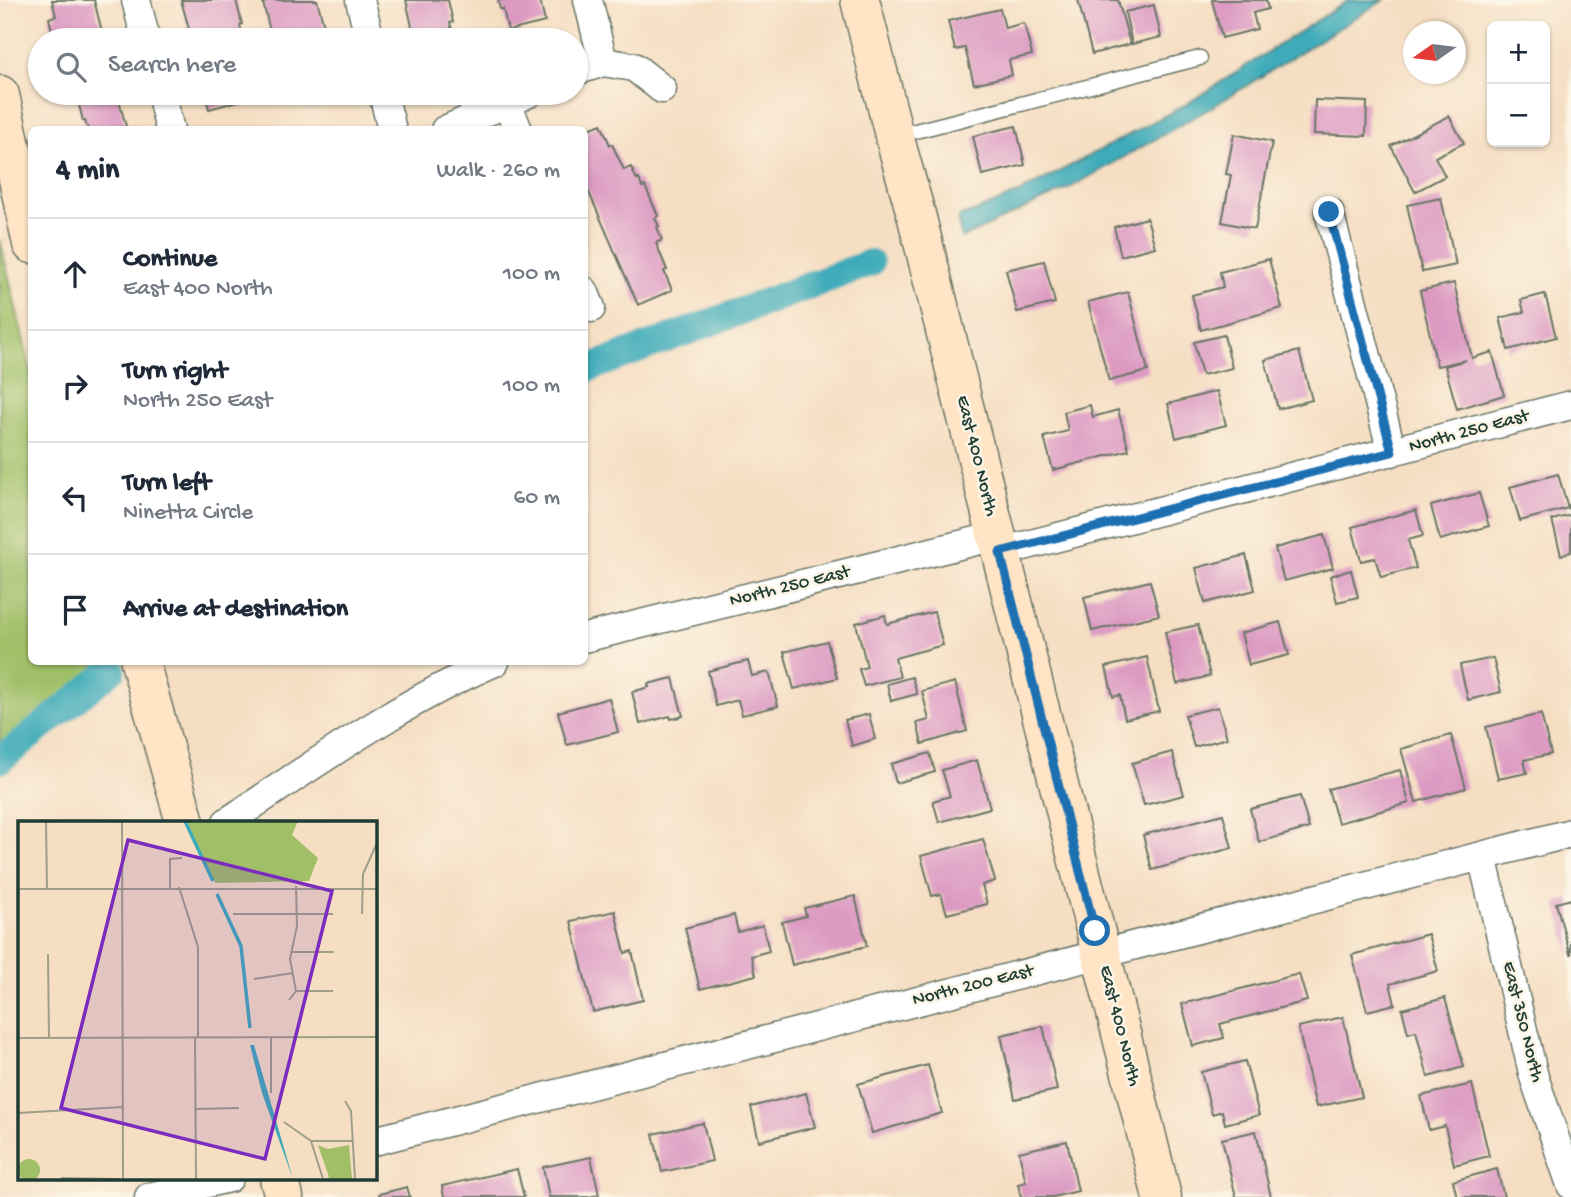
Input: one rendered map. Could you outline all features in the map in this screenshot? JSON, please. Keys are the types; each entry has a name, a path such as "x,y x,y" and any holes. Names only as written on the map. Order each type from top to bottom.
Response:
{"main road":[{"name":"East 400 North","path":"860,0 916,214 1161,1197"},
{"path":"0,95 28,205"},
{"path":"141,665 185,821"},
{"path":"280,1180 284,1197"}],"street":[{"path":"136,0 143,28"},
{"path":"360,0 367,28"},
{"path":"588,0 603,62"},
{"path":"588,67 603,62 634,67 662,89"},
{"path":"164,105 169,126"},
{"path":"386,105 391,126"},
{"path":"454,126 502,105"},
{"path":"518,105 518,126"},
{"path":"1329,212 1392,452"},
{"name":"North 250 East","path":"588,638 1392,452 1571,405"},
{"path":"229,821 382,720 462,676 488,665"},
{"name":"North 200 East","path":"376,1140 1571,833"},
{"name":"East 350 North","path":"1482,856 1534,1077 1571,1185"},
{"path":"149,1197 221,1180"}],"lane":[{"path":"894,136 1200,58"}],"green space":[{"path":"0,240 28,359 28,665 103,665 0,748"}],"water":[{"path":"1349,0 1384,0 1214,106 1071,187 962,238 958,223 960,216 1021,192 1185,105"}],"building":[{"path":"52,0 94,0 101,28 51,28 49,18 56,16"},
{"path":"181,0 236,0 241,28 189,28"},
{"path":"265,0 317,0 325,28 269,28 263,3"},
{"path":"406,0 448,0 453,22 450,23 451,28 412,28"},
{"path":"498,0 540,0 545,22 507,28 503,9 500,9"},
{"path":"1078,0 1118,0 1130,44 1092,54"},
{"path":"1212,0 1266,0 1268,9 1253,13 1257,29 1222,38"},
{"path":"1154,5 1161,37 1132,44 1125,12"},
{"path":"1000,9 1005,28 1024,23 1032,55 1009,60 1012,75 974,84 965,48 955,50 948,21"},
{"path":"1315,100 1367,102 1366,136 1314,134"},
{"path":"79,105 120,105 126,126 87,126"},
{"path":"208,105 224,105 209,109"},
{"path":"1449,116 1464,143 1435,157 1445,176 1415,192 1391,146"},
{"path":"601,124 624,170 631,167 642,187 645,186 658,216 655,218 662,240 656,243 672,290 638,305 588,190 588,129"},
{"path":"1016,126 1025,165 982,175 973,136"},
{"path":"1234,134 1272,142 1255,229 1222,222 1231,175 1226,174"},
{"path":"1441,198 1456,265 1422,272 1407,205"},
{"path":"1147,218 1155,247 1121,256 1114,227"},
{"path":"1269,259 1282,308 1201,330 1192,295 1223,287 1220,272"},
{"path":"1044,261 1055,303 1017,312 1006,270"},
{"path":"1454,283 1472,358 1492,352 1504,395 1457,409 1445,366 1466,360 1437,366 1420,291"},
{"path":"1128,292 1148,371 1109,381 1088,302"},
{"path":"1545,294 1556,337 1508,350 1500,318 1524,312 1521,300"},
{"path":"1224,335 1232,368 1202,375 1194,342"},
{"path":"1299,351 1312,400 1278,409 1265,360"},
{"path":"1217,391 1226,425 1176,438 1168,404"},
{"path":"1090,405 1093,417 1118,410 1129,450 1053,470 1044,437 1068,431 1064,412"},
{"path":"1558,474 1568,508 1520,521 1510,487"},
{"path":"1479,493 1489,526 1440,540 1431,506"},
{"path":"1416,510 1423,536 1408,540 1416,568 1381,577 1375,558 1361,561 1352,527"},
{"path":"1571,515 1571,552 1561,555 1552,520"},
{"path":"1324,535 1333,568 1284,581 1275,548"},
{"path":"1246,555 1255,590 1205,603 1196,568"},
{"path":"1351,570 1358,597 1337,602 1330,576"},
{"path":"1150,581 1159,615 1092,631 1084,597"},
{"path":"934,612 943,645 895,658 900,677 864,686 859,669 867,667 856,623 885,615 887,624"},
{"path":"1280,622 1289,655 1249,665 1241,633"},
{"path":"1198,625 1210,676 1177,684 1165,632"},
{"path":"827,641 837,678 794,689 784,652"},
{"path":"1147,657 1159,711 1125,719 1120,695 1113,697 1106,667"},
{"path":"1493,658 1501,692 1468,700 1460,665"},
{"path":"748,661 752,676 769,672 778,706 742,715 738,700 716,706 708,671"},
{"path":"912,677 917,694 891,701 887,684"},
{"path":"673,678 683,716 671,719 670,716 640,724 632,692 649,687 648,684"},
{"path":"955,682 967,731 922,744 917,723 929,720 922,691"},
{"path":"609,698 618,732 567,745 558,712"},
{"path":"1218,707 1227,738 1194,747 1185,715"},
{"path":"869,714 875,739 852,746 845,720"},
{"path":"1541,714 1551,754 1524,760 1527,773 1498,779 1486,727"},
{"path":"1451,735 1466,788 1416,802 1401,749"},
{"path":"1172,752 1184,795 1144,805 1132,763"},
{"path":"930,753 935,772 896,783 891,764"},
{"path":"977,760 990,808 939,822 933,801 950,796 942,770"},
{"path":"1400,770 1409,803 1338,823 1328,789"},
{"path":"1300,796 1309,828 1259,842 1250,809"},
{"path":"1223,814 1232,848 1152,870 1143,835"},
{"path":"983,839 995,881 982,885 987,904 947,914 941,894 932,896 921,856"},
{"path":"855,896 867,946 792,965 782,922 806,916 804,908"},
{"path":"1571,899 1571,954 1570,954 1556,903"},
{"path":"615,911 625,953 632,951 643,1000 593,1012 571,921"},
{"path":"734,915 738,932 763,925 769,951 751,956 756,975 700,989 685,928"},
{"path":"1428,934 1438,971 1390,984 1395,1004 1367,1011 1352,955"},
{"path":"1299,974 1307,1001 1220,1024 1224,1038 1193,1046 1182,1004"},
{"path":"1445,998 1464,1067 1428,1077 1416,1031 1408,1033 1402,1009"},
{"path":"1343,1017 1362,1097 1316,1107 1298,1027"},
{"path":"1043,1026 1057,1090 1015,1099 1001,1035"},
{"path":"1245,1061 1259,1115 1225,1124 1222,1111 1212,1114 1201,1072"},
{"path":"928,1065 942,1113 872,1133 858,1084"},
{"path":"1472,1084 1489,1156 1454,1165 1445,1126 1429,1130 1421,1096"},
{"path":"806,1093 815,1127 759,1141 751,1107"},
{"path":"703,1123 712,1161 662,1172 653,1134"},
{"path":"1256,1131 1271,1197 1236,1197 1222,1139"},
{"path":"1067,1141 1078,1191 1053,1197 1021,1197 1018,1184 1026,1182 1019,1152"},
{"path":"591,1157 599,1195 549,1197 543,1167"},
{"path":"517,1169 524,1197 444,1197 442,1186"},
{"path":"1497,1169 1504,1197 1457,1197 1453,1181"},
{"path":"407,1187 410,1197 380,1197 379,1194"}],"waterway":[{"path":"588,369 870,263"},
{"path":"0,760 112,670"}],"route":[{"path":"1095,931 1000,552 1392,452 1329,212"}]}
